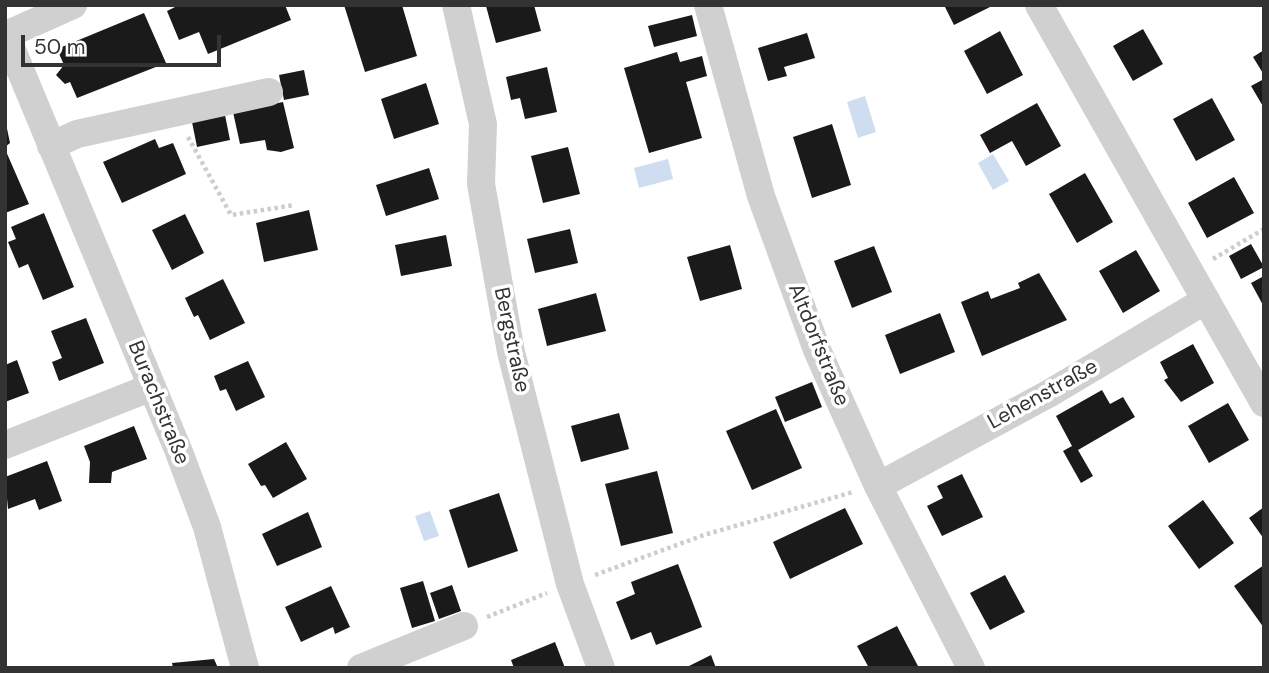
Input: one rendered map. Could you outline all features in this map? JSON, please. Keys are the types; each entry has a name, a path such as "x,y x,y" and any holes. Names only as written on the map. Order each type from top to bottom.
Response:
{"street":[{"path":"6,34 73,5"},
{"name":"Bergstraße","path":"456,5 484,124 481,184 511,352 570,584 601,668"},
{"name":"Altdorfstraße","path":"708,5 761,196 817,350 878,486 971,668"},
{"path":"1039,5 1264,403"},
{"name":"Burachstraße","path":"6,34 207,527 245,668"},
{"path":"51,146 77,134 176,115 269,92"},
{"name":"Lehenstraße","path":"878,486 1050,393 1206,300"},
{"path":"5,445 152,387"},
{"path":"361,668 464,626"}],"path":[{"path":"176,115 231,215 295,205"},
{"path":"1191,272 1264,229"},
{"path":"464,626 704,535 878,486"}],"water":[{"path":"865,96 876,132 858,138 847,102"},
{"path":"993,154 1009,181 993,190 978,163"},
{"path":"668,159 673,179 639,188 634,168"},
{"path":"430,511 439,536 424,541 415,516"}],"building":[{"path":"179,5 285,5 291,20 208,54 199,32 179,40 167,11"},
{"path":"344,5 402,5 417,56 365,72"},
{"path":"534,5 541,31 496,43 486,6"},
{"path":"944,5 990,5 990,7 954,25"},
{"path":"144,13 166,63 77,98 70,82 65,84 56,75 64,65 57,49"},
{"path":"692,15 697,36 654,47 648,26"},
{"path":"1143,29 1163,64 1133,81 1113,46"},
{"path":"1000,31 1023,75 987,94 964,51"},
{"path":"807,33 815,58 784,67 787,76 768,81 758,48"},
{"path":"1264,50 1264,75 1253,57"},
{"path":"677,52 680,62 702,56 707,76 686,82 702,138 649,153 624,68"},
{"path":"547,67 557,112 525,119 520,98 511,100 506,77"},
{"path":"304,70 309,95 284,100 279,75"},
{"path":"1264,79 1264,108 1251,86"},
{"path":"426,83 439,124 394,139 381,99"},
{"path":"1212,98 1235,140 1196,161 1173,119"},
{"path":"283,102 294,148 281,152 267,150 265,140 240,144 233,112"},
{"path":"1037,103 1061,146 1026,166 1012,141 990,153 980,135"},
{"path":"225,115 230,140 197,147 192,122"},
{"path":"5,119 10,143 5,147"},
{"path":"832,124 851,185 812,198 793,137"},
{"path":"155,139 159,148 173,143 186,174 122,203 103,162"},
{"path":"568,147 580,194 543,203 531,156"},
{"path":"5,149 29,204 5,213"},
{"path":"429,168 439,199 386,216 376,185"},
{"path":"1085,173 1113,222 1077,243 1049,194"},
{"path":"1234,177 1254,213 1207,238 1188,203"},
{"path":"309,210 318,250 264,262 256,223"},
{"path":"44,213 74,287 43,300 28,264 19,268 8,242 16,239 11,227"},
{"path":"185,214 204,253 172,270 152,230"},
{"path":"570,229 578,263 535,273 527,239"},
{"path":"446,235 452,266 401,276 395,245"},
{"path":"1251,244 1264,267 1241,279 1229,256"},
{"path":"730,245 742,289 700,301 687,257"},
{"path":"874,246 892,292 852,308 834,261"},
{"path":"1136,250 1160,291 1123,313 1099,271"},
{"path":"1039,273 1067,320 982,356 961,302 988,291 991,299 1020,288 1018,283"},
{"path":"1264,276 1264,307 1251,283"},
{"path":"223,279 245,323 210,340 198,315 194,317 185,298"},
{"path":"596,293 606,331 547,346 538,309"},
{"path":"940,313 955,352 900,374 885,335"},
{"path":"86,318 104,363 59,381 52,362 62,358 51,331"},
{"path":"1193,344 1214,383 1181,402 1164,380 1168,378 1160,362"},
{"path":"17,360 29,393 5,402 5,365"},
{"path":"248,361 265,397 236,411 226,389 220,391 214,376"},
{"path":"812,382 822,407 785,422 775,397"},
{"path":"1102,390 1110,404 1123,397 1135,417 1078,450 1093,476 1081,483 1063,451 1072,446 1056,416"},
{"path":"1228,403 1249,440 1209,463 1188,426"},
{"path":"776,409 802,468 752,490 726,431"},
{"path":"619,413 629,449 581,462 571,426"},
{"path":"134,426 147,459 112,472 111,483 89,483 90,462 84,446"},
{"path":"286,442 307,479 273,498 265,485 261,486 248,464"},
{"path":"47,461 62,501 39,510 35,499 8,509 5,477"},
{"path":"657,471 673,533 621,546 605,484"},
{"path":"962,474 983,517 942,536 927,506 943,498 937,486"},
{"path":"499,493 518,551 468,568 449,510"},
{"path":"1203,500 1234,543 1199,569 1168,526"},
{"path":"1264,507 1264,539 1249,518"},
{"path":"845,508 863,544 790,579 773,542"},
{"path":"308,512 322,547 277,566 262,534"},
{"path":"678,564 702,627 656,645 651,632 631,640 616,602 635,594 631,582"},
{"path":"1264,565 1264,628 1234,586"},
{"path":"1005,575 1025,612 990,630 970,593"},
{"path":"423,581 435,621 412,628 400,588"},
{"path":"452,585 461,611 439,619 430,593"},
{"path":"331,586 350,627 335,634 333,627 301,642 285,607"},
{"path":"897,626 919,668 869,668 857,646"},
{"path":"555,642 565,668 514,668 511,660"},
{"path":"711,655 716,668 685,668"},
{"path":"214,659 218,668 173,668 172,663"}]}
